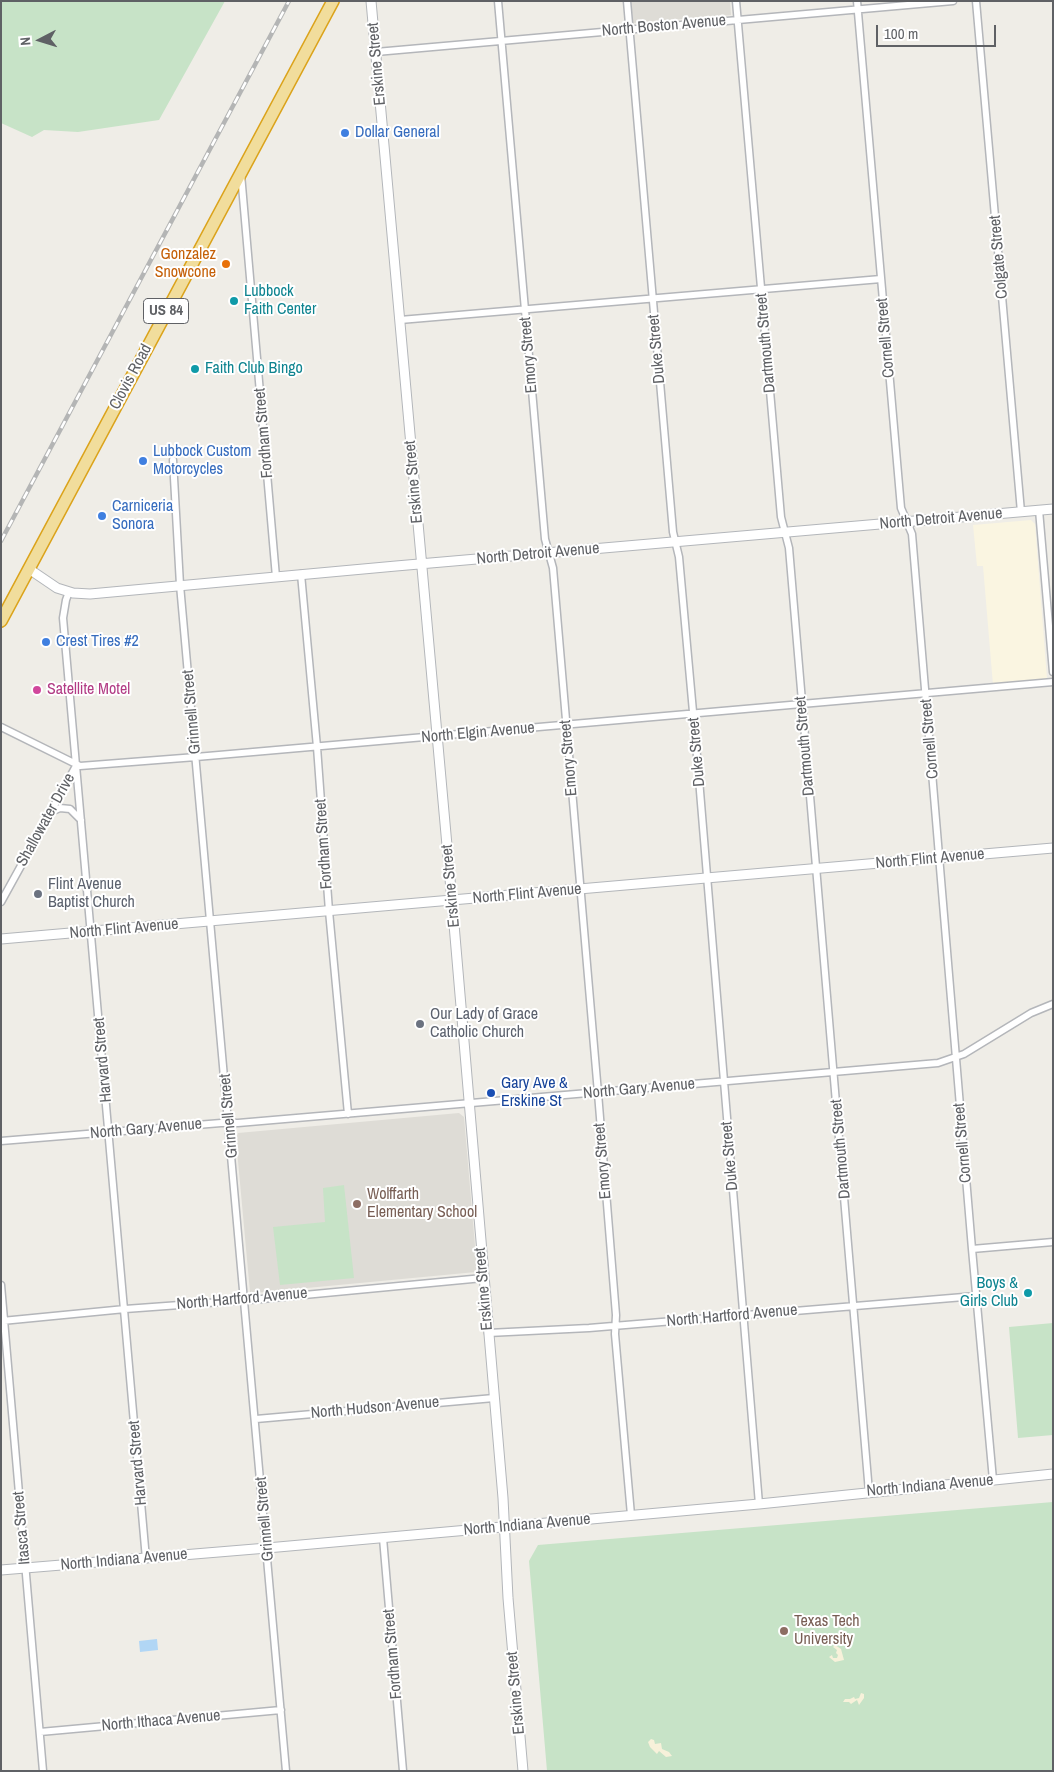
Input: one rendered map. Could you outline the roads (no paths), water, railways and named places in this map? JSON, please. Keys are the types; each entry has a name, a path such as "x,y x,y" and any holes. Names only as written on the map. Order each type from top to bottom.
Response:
{"highway":[{"name":"Clovis Road","path":"1,622 333,1"}],"street":[{"name":"Erskine Street","path":"371,1 438,736 494,1398 508,1598 523,1771"},
{"name":"Emory Street","path":"498,1 545,539 553,568 598,1093 631,1515"},
{"name":"Duke Street","path":"627,1 673,532 679,558 693,714 759,1504"},
{"name":"Dartmouth Street","path":"736,1 781,517 789,548 869,1492"},
{"name":"Cornell Street","path":"857,1 901,508 912,534 993,1480"},
{"name":"North Boston Avenue","path":"376,52 953,1"},
{"name":"Colgate Street","path":"976,1 1022,512"},
{"name":"Fordham Street","path":"241,170 276,577"},
{"path":"400,320 881,279"},
{"name":"Grinnell Street","path":"173,460 180,585 256,1418 286,1771"},
{"name":"North Detroit Avenue","path":"29,569 57,588 69,592 90,594 1053,509"},
{"path":"1040,510 1053,672"},
{"name":"Fordham Street","path":"301,574 348,1114"},
{"name":"Harvard Street","path":"69,592 63,618 146,1559"},
{"name":"North Elgin Avenue","path":"1,727 80,766 1053,682"},
{"name":"Shallowater Drive","path":"1,902 76,765"},
{"path":"51,812 60,808 70,809 81,820"},
{"name":"North Flint Avenue","path":"1,939 1053,848"},
{"name":"North Gary Avenue","path":"1,1141 109,1131 348,1114 938,1064 975,1049 1031,1012 1053,1004"},
{"path":"972,1249 1053,1242"},
{"name":"North Hartford Avenue","path":"3,1321 483,1278"},
{"name":"Itasca Street","path":"1,1285 43,1771"},
{"name":"North Hartford Avenue","path":"488,1333 615,1326 976,1296"},
{"name":"North Hudson Avenue","path":"256,1418 494,1398"},
{"name":"North Indiana Avenue","path":"1,1570 146,1559 759,1504 1053,1474"},
{"name":"Fordham Street","path":"383,1538 403,1771"},
{"name":"North Ithaca Avenue","path":"40,1732 281,1710"}],"water":[{"path":"157,1639 158,1650 140,1652 139,1641"}],"railway":[{"path":"1,541 289,1"}],"place":[{"name":"Dollar General","path":"345,133"},
{"name":"Gonzalez Snowcone","path":"226,264"},
{"name":"Lubbock Faith Center","path":"234,301"},
{"name":"Faith Club Bingo","path":"195,369"},
{"name":"Lubbock Custom Motorcycles","path":"143,461"},
{"name":"Carniceria Sonora","path":"102,516"},
{"name":"Crest Tires #2","path":"46,642"},
{"name":"Satellite Motel","path":"37,690"},
{"name":"Flint Avenue Baptist Church","path":"38,894"},
{"name":"Our Lady of Grace Catholic Church","path":"420,1024"},
{"name":"Gary Ave & Erskine St","path":"491,1093"},
{"name":"Wolffarth Elementary School","path":"357,1204"},
{"name":"Boys & Girls Club","path":"1028,1293"},
{"name":"Texas Tech University","path":"784,1631"}]}
